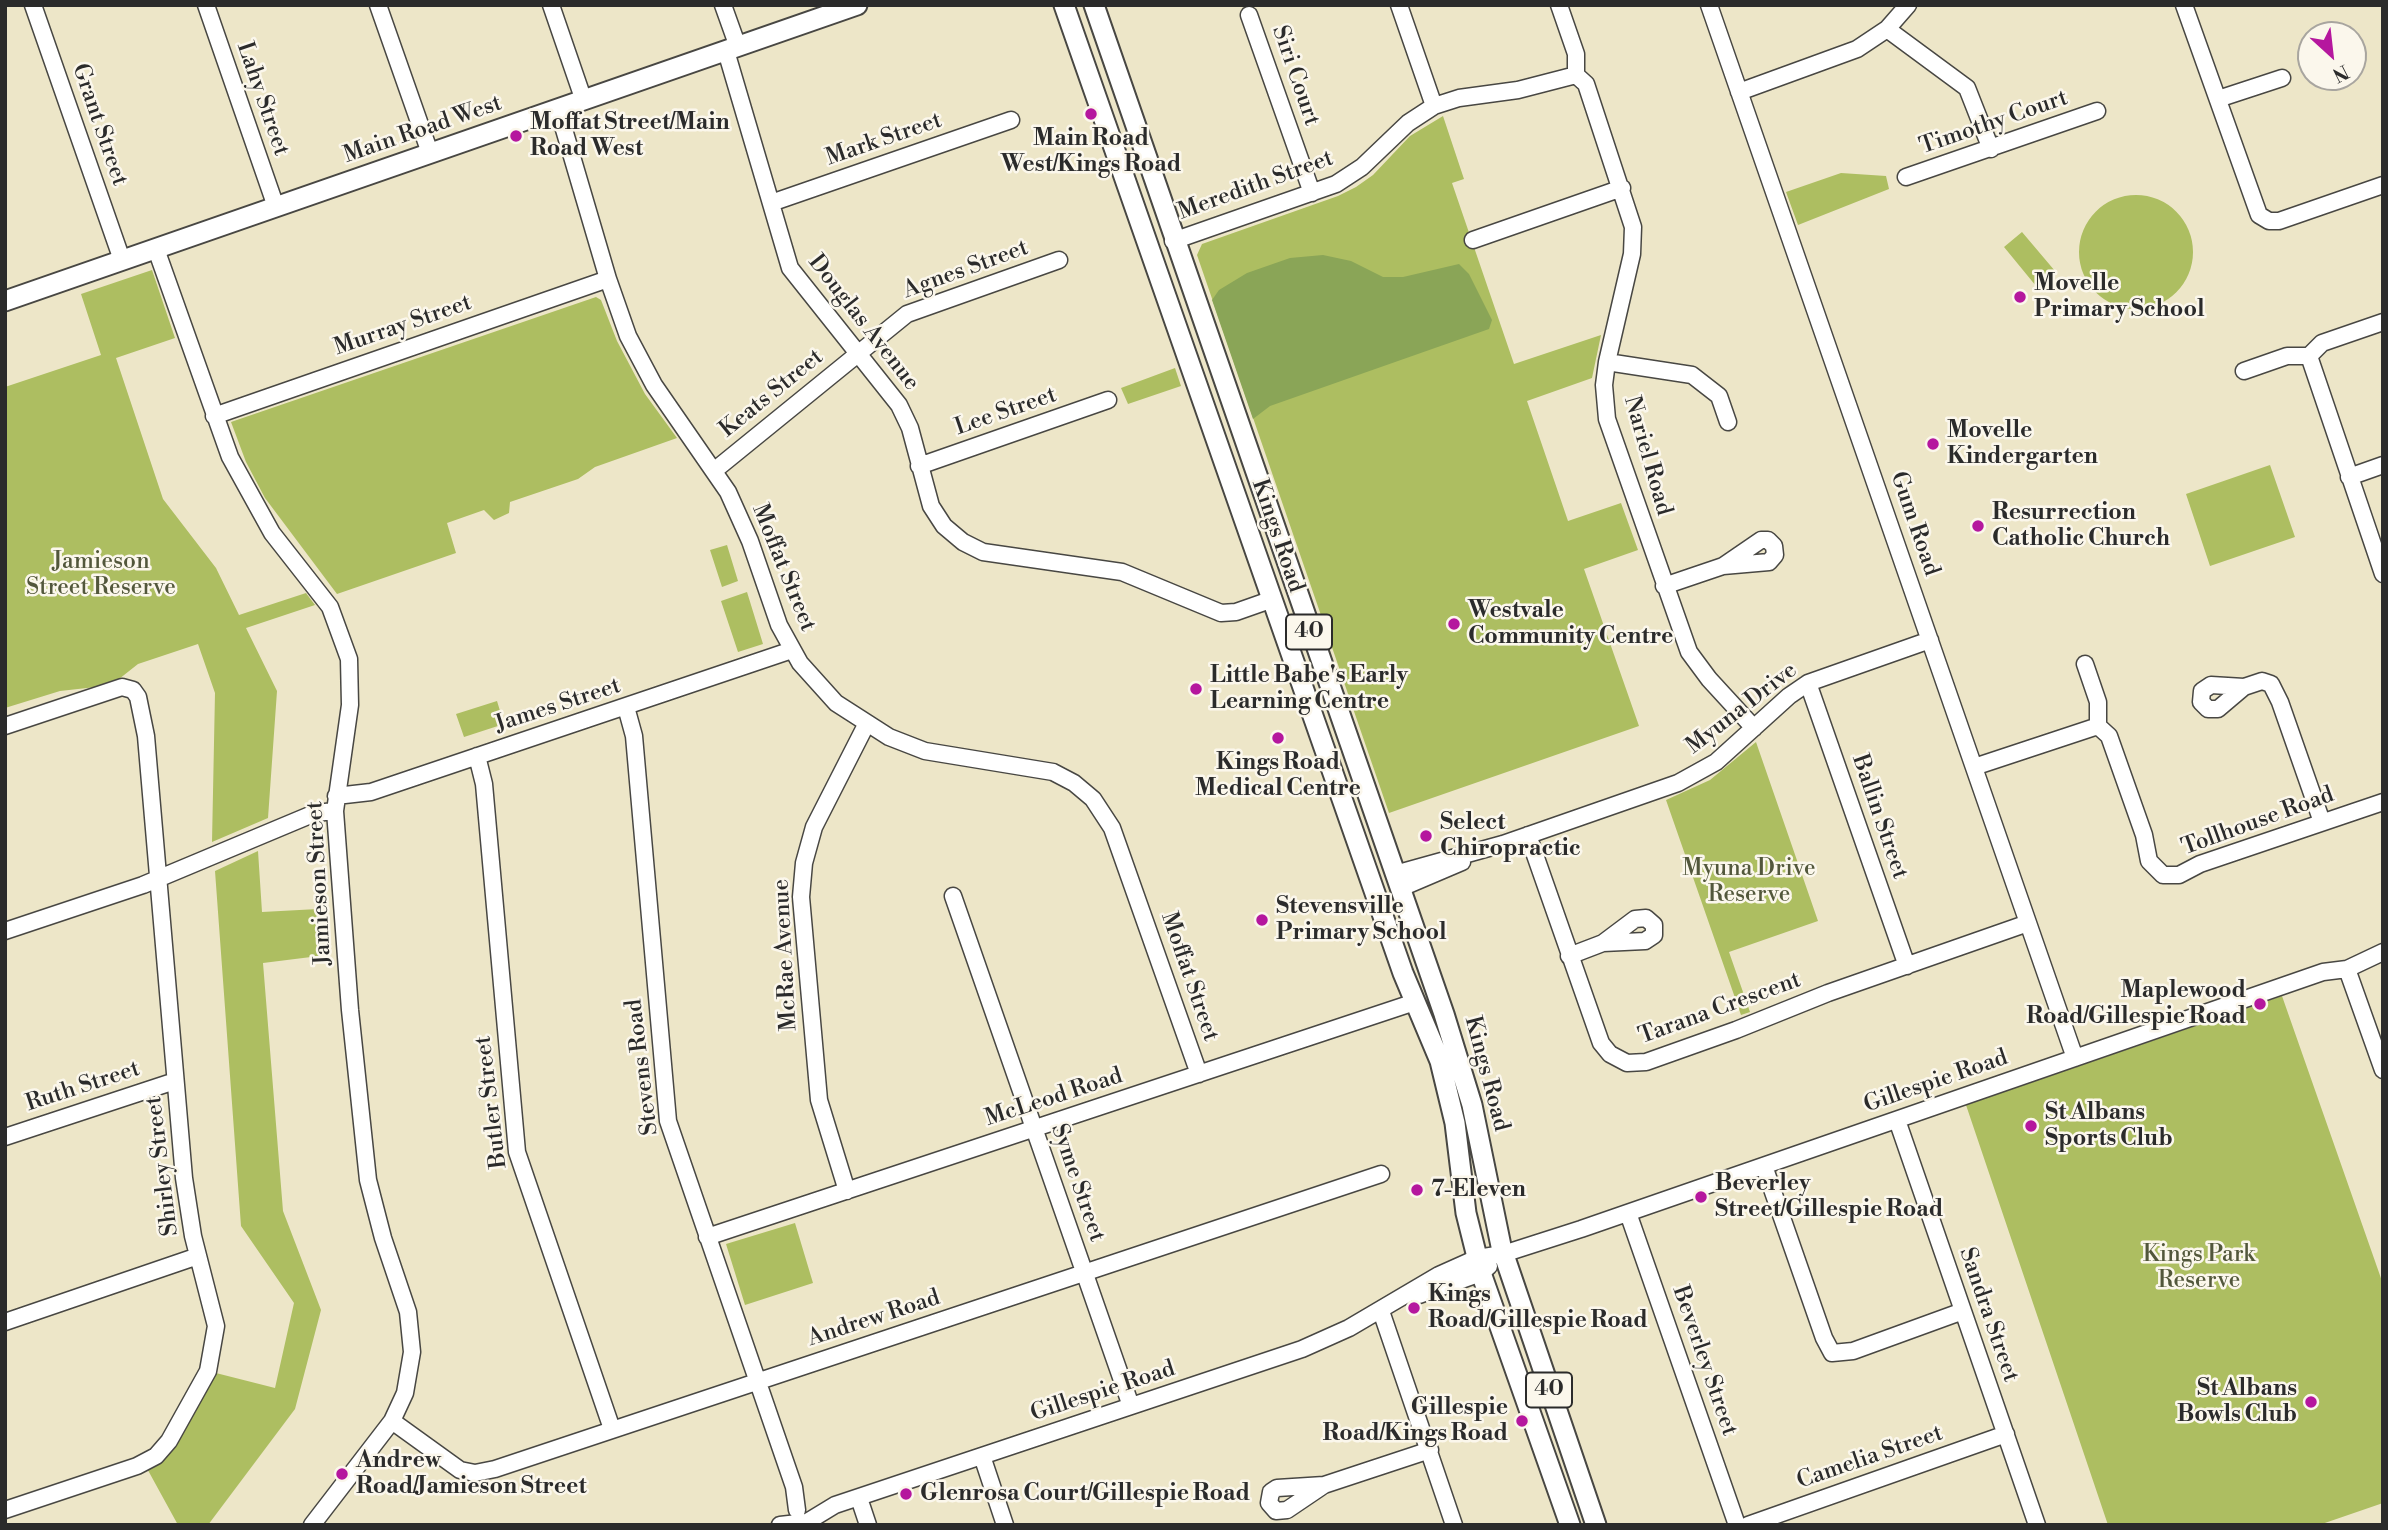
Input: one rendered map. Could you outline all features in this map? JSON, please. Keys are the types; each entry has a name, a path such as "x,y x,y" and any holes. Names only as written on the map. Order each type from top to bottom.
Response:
{"main road":[{"name":"Main Road West","path":"5,301 857,5"},
{"name":"Kings Road","path":"1064,5 1375,891 1446,1080 1462,1190 1479,1265 1570,1525"},
{"name":"Kings Road","path":"1094,5 1173,241 1398,881 1472,1105 1503,1254 1596,1525"},
{"path":"1150,249 1173,241"},
{"path":"1273,599 1295,591"},
{"path":"1375,891 1398,881"}],"street":[{"name":"Grant Street","path":"33,5 122,260"},
{"name":"Lahy Street","path":"206,5 276,207"},
{"path":"378,5 430,153"},
{"path":"551,5 584,101"},
{"name":"Douglas Avenue","path":"723,5 771,203 795,278 906,416 931,506 944,526 963,542 983,552 1122,572 1221,613 1239,611 1273,599"},
{"path":"1399,5 1434,106"},
{"path":"1559,5 1576,54 1576,75"},
{"name":"Gum Road","path":"1709,5 2075,1058"},
{"path":"1739,92 1842,55 1887,29 1908,5"},
{"path":"2184,5 2255,207 2264,219 2279,221 2383,185"},
{"name":"Siri Court","path":"1250,15 1312,193"},
{"path":"1887,29 1967,88 1991,149"},
{"name":"Meredith Street","path":"1173,241 1312,193 1356,172 1408,123 1434,106 1459,98 1518,90 1576,75"},
{"name":"Nariel Road","path":"1576,75 1586,84 1633,227 1632,254 1607,362 1604,385 1607,418 1682,637 1697,665 1754,728"},
{"path":"2218,99 2282,78"},
{"name":"Moffat Street","path":"558,109 607,279 638,358 669,408 715,470 750,541 792,650 821,690 866,725 925,751 1053,772 1074,783 1093,799 1112,828 1199,1074"},
{"name":"Timothy Court","path":"1906,177 2097,111"},
{"name":"Mark Street","path":"771,203 1011,120"},
{"path":"1473,240 1622,188"},
{"name":"Jamieson Street","path":"156,249 214,416 249,497 272,533 326,600 343,636 351,687 335,804 365,1159 376,1214 411,1326 408,1381 392,1421 312,1525"},
{"name":"Agnes Street","path":"857,353 899,319 916,310 1059,260"},
{"name":"Murray Street","path":"214,416 607,279"},
{"path":"2244,371 2287,356 2309,356 2322,343 2383,322"},
{"name":"Keats Street","path":"715,470 857,353"},
{"path":"2309,356 2383,574"},
{"path":"1607,362 1669,369 1692,375 1719,396 1727,422"},
{"name":"Lee Street","path":"919,466 1108,400"},
{"path":"2349,477 2383,465"},
{"path":"1664,586 1723,566"},
{"name":"Myuna Drive","path":"1398,881 1694,776 1716,762 1789,696 1808,683 1930,640"},
{"name":"James Street","path":"5,931 158,879 335,804 792,650"},
{"path":"1974,767 2098,726 2098,702 2085,664"},
{"path":"2244,687 2262,681 2275,691 2322,822"},
{"name":"Ballin Street","path":"1808,683 1908,966"},
{"name":"Shirley Street","path":"5,726 119,688 129,688 135,693 146,736 184,1178 198,1256 214,1310 216,1340 204,1380 169,1441 144,1463 5,1510"},
{"name":"Stevens Road","path":"626,707 634,736 668,1121 803,1513"},
{"name":"McRae Avenue","path":"847,1191 819,1100 801,897 804,863 814,827 866,725"},
{"name":"Tollhouse Road","path":"2098,726 2109,736 2152,866 2163,875 2179,876 2200,864 2383,802"},
{"name":"Butler Street","path":"478,756 484,784 517,1152 611,1429"},
{"name":"Tarana Crescent","path":"1528,835 1601,1043 1615,1058 1633,1064 1737,1030 1828,993 2028,923"},
{"name":"Syme Street","path":"953,896 1131,1406"},
{"path":"1569,956 1603,943"},
{"name":"Gillespie Road","path":"778,1525 803,1513 835,1506 1302,1349 1503,1254 2323,972 2347,969 2383,952"},
{"path":"2347,969 2383,1070"},
{"name":"McLeod Road","path":"707,1237 1415,1002"},
{"name":"Ruth Street","path":"5,1137 175,1080"},
{"name":"Sandra Street","path":"1897,1120 2037,1525"},
{"path":"1764,1166 1824,1338 1832,1353 1853,1351 1963,1311"},
{"name":"Andrew Road","path":"392,1421 454,1466 475,1472 495,1469 1381,1174"},
{"name":"Beverley Street","path":"1628,1213 1737,1525"},
{"path":"5,1322 198,1256"},
{"path":"1381,1311 1454,1525"},
{"name":"Camelia Street","path":"1748,1525 2006,1434"},
{"path":"1324,1485 1430,1450"},
{"path":"982,1456 1005,1525"},
{"path":"859,1498 868,1525"}],"green space":[{"path":"1443,116 1464,179 1452,183 1514,364 1601,335 1592,378 1527,401 1568,521 1621,503 1638,550 1584,569 1639,726 1389,813 1197,255 1202,244 1338,196 1356,187 1373,175 1410,136"},
{"path":"1841,173 1886,176 1889,189 1798,225 1786,192"},
{"path":"2136,195 2158,199 2177,211 2189,230 2193,252 2189,274 2177,293 2158,305 2136,309 2114,305 2095,293 2083,274 2079,252 2083,230 2095,211 2114,199"},
{"path":"2022,232 2055,271 2036,286 2004,247"},
{"path":"1323,255 1351,261 1383,277 1403,277 1459,264 1469,274 1492,320 1489,329 1270,406 1253,419 1212,300 1219,290 1247,273 1290,258"},
{"name":"Jamieson Street Reserve","path":"152,270 175,338 116,358 163,499 216,568 239,615 306,593 315,605 246,628 277,691 268,818 212,842 215,693 198,644 138,664 119,679 96,687 60,691 5,708 5,387 101,355 81,294"},
{"path":"596,297 601,300 617,341 645,394 677,438 595,467 578,479 510,502 509,513 494,520 484,510 447,523 456,553 337,594 265,498 246,462 231,422"},
{"path":"1175,368 1181,386 1128,404 1121,388"},
{"path":"2270,465 2295,537 2210,566 2186,494"},
{"path":"727,545 738,581 722,587 710,550"},
{"path":"747,592 763,644 738,652 721,601"},
{"path":"497,701 504,724 464,737 456,714"},
{"name":"Myuna Drive Reserve","path":"1756,742 1818,921 1729,952 1750,1012 1741,1015 1666,800 1710,780"},
{"path":"258,851 262,912 318,909 327,955 263,963 283,1211 321,1310 295,1409 208,1525 178,1525 144,1463 208,1371 275,1388 294,1303 241,1226 215,871"},
{"name":"Kings Park Reserve","path":"2282,996 2383,1284 2383,1503 2319,1525 2108,1525 1966,1105"},
{"path":"795,1223 813,1283 745,1305 726,1244"}],"place":[{"name":"Main Road West/Kings Road","path":"1091,114"},
{"name":"Moffat Street/Main Road West","path":"516,136"},
{"name":"Movelle Primary School","path":"2020,297"},
{"name":"Movelle Kindergarten","path":"1933,444"},
{"name":"Resurrection Catholic Church","path":"1978,526"},
{"name":"Westvale Community Centre","path":"1454,624"},
{"name":"Little Babe's Early Learning Centre","path":"1196,689"},
{"name":"Kings Road Medical Centre","path":"1278,738"},
{"name":"Select Chiropractic","path":"1426,836"},
{"name":"Stevensville Primary School","path":"1262,920"},
{"name":"Maplewood Road/Gillespie Road","path":"2260,1004"},
{"name":"St Albans Sports Club","path":"2031,1126"},
{"name":"7-Eleven","path":"1417,1190"},
{"name":"Beverley Street/Gillespie Road","path":"1701,1197"},
{"name":"Kings Road/Gillespie Road","path":"1414,1308"},
{"name":"St Albans Bowls Club","path":"2311,1402"},
{"name":"Gillespie Road/Kings Road","path":"1522,1421"},
{"name":"Andrew Road/Jamieson Street","path":"342,1474"},
{"name":"Glenrosa Court/Gillespie Road","path":"906,1494"}]}
